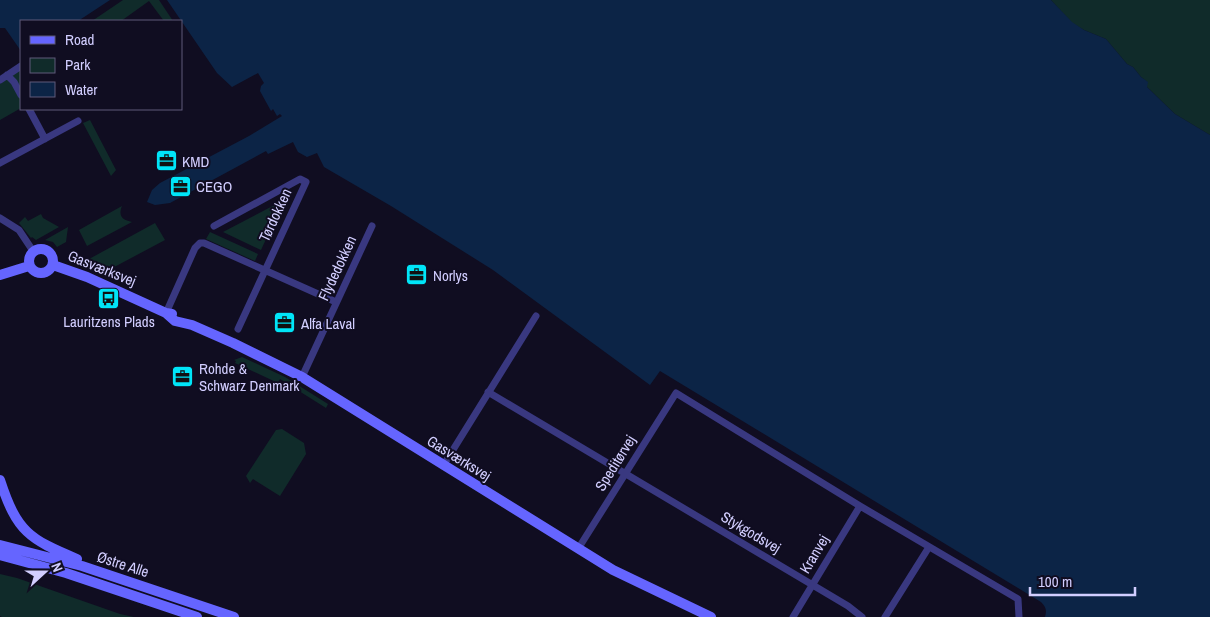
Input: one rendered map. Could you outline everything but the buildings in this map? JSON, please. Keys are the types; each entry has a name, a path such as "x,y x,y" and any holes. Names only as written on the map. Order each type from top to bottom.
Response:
{"street":[{"path":"0,80 20,67"},
{"path":"7,75 14,82 20,93"},
{"path":"30,110 45,138"},
{"path":"0,163 78,121"},
{"name":"Tørdokken","path":"214,226 300,179 306,182 238,329"},
{"path":"0,218 20,230 33,251"},
{"name":"Flydedokken","path":"302,377 372,226"},
{"path":"166,313 195,248 200,243 210,245 336,302"},
{"path":"41,248 49,251 53,258 53,265 48,271 39,273 32,270 29,266 28,258 33,251 41,248"},
{"name":"Gasværksvej","path":"53,265 87,277 166,313 178,315 192,325 302,377 613,570 711,617"},
{"path":"0,275 29,266"},
{"path":"443,466 536,316"},
{"path":"488,392 626,473"},
{"name":"Speditørvej","path":"578,549 676,393 860,506"},
{"name":"Stykgodsvej","path":"626,473 848,606 862,617"},
{"path":"0,480 12,512 25,530 38,542 136,584"},
{"path":"860,506 1018,599 1019,617"},
{"name":"Kranvej","path":"793,617 860,506"},
{"path":"0,544 5,556"},
{"name":"Østre Alle","path":"0,544 65,561 234,617"},
{"path":"885,617 929,547"},
{"name":"Østre Alle","path":"5,556 66,573 197,617"}],"green space":[{"path":"123,0 159,0 172,20 163,20 149,1 122,20 93,20"},
{"path":"1051,0 1210,0 1210,135 1175,114 1147,87 1147,82 1133,67 1127,64 1106,39 1072,23"},
{"path":"20,70 20,109 0,120 0,84"},
{"path":"90,120 116,170 111,176 83,123"},
{"path":"284,200 261,250 223,232"},
{"path":"122,206 120,212 122,217 132,222 87,246 79,230"},
{"path":"41,214 43,218 59,227 36,240 31,238 19,223 25,217 28,221"},
{"path":"155,223 165,240 103,273 80,264"},
{"path":"68,227 66,242 57,247 53,242 45,240"},
{"path":"210,232 258,254 255,261 206,239"},
{"path":"242,357 285,377 328,404 326,408 280,379 278,383 235,363 236,361 234,360"},
{"path":"282,429 304,443 306,454 280,496 253,479 250,483 246,476 276,430"},
{"path":"0,574 134,617 2,617 0,616"}],"water":[{"path":"0,0 110,0 80,20 20,20 20,50 5,28 0,28"},
{"path":"167,0 1051,0 1072,22 1084,30 1106,39 1127,64 1133,67 1148,82 1147,87 1175,114 1210,135 1210,617 1045,617 1046,609 1041,602 660,371 650,385 493,270 391,206 324,167 317,153 307,157 298,152 293,142 268,154 266,151 170,203 155,205 147,202 152,190 160,183 249,136 282,116 280,114 277,116 273,109 271,111 260,91 264,83 258,73 232,87 217,73"}],"place":[{"name":"KMD","path":"166,161"},
{"name":"CEGO","path":"180,186"},
{"name":"Norlys","path":"417,275"},
{"name":"Lauritzens Plads","path":"109,298"},
{"name":"Alfa Laval","path":"285,323"},
{"name":"Rohde & Schwarz Denmark","path":"183,377"}]}
